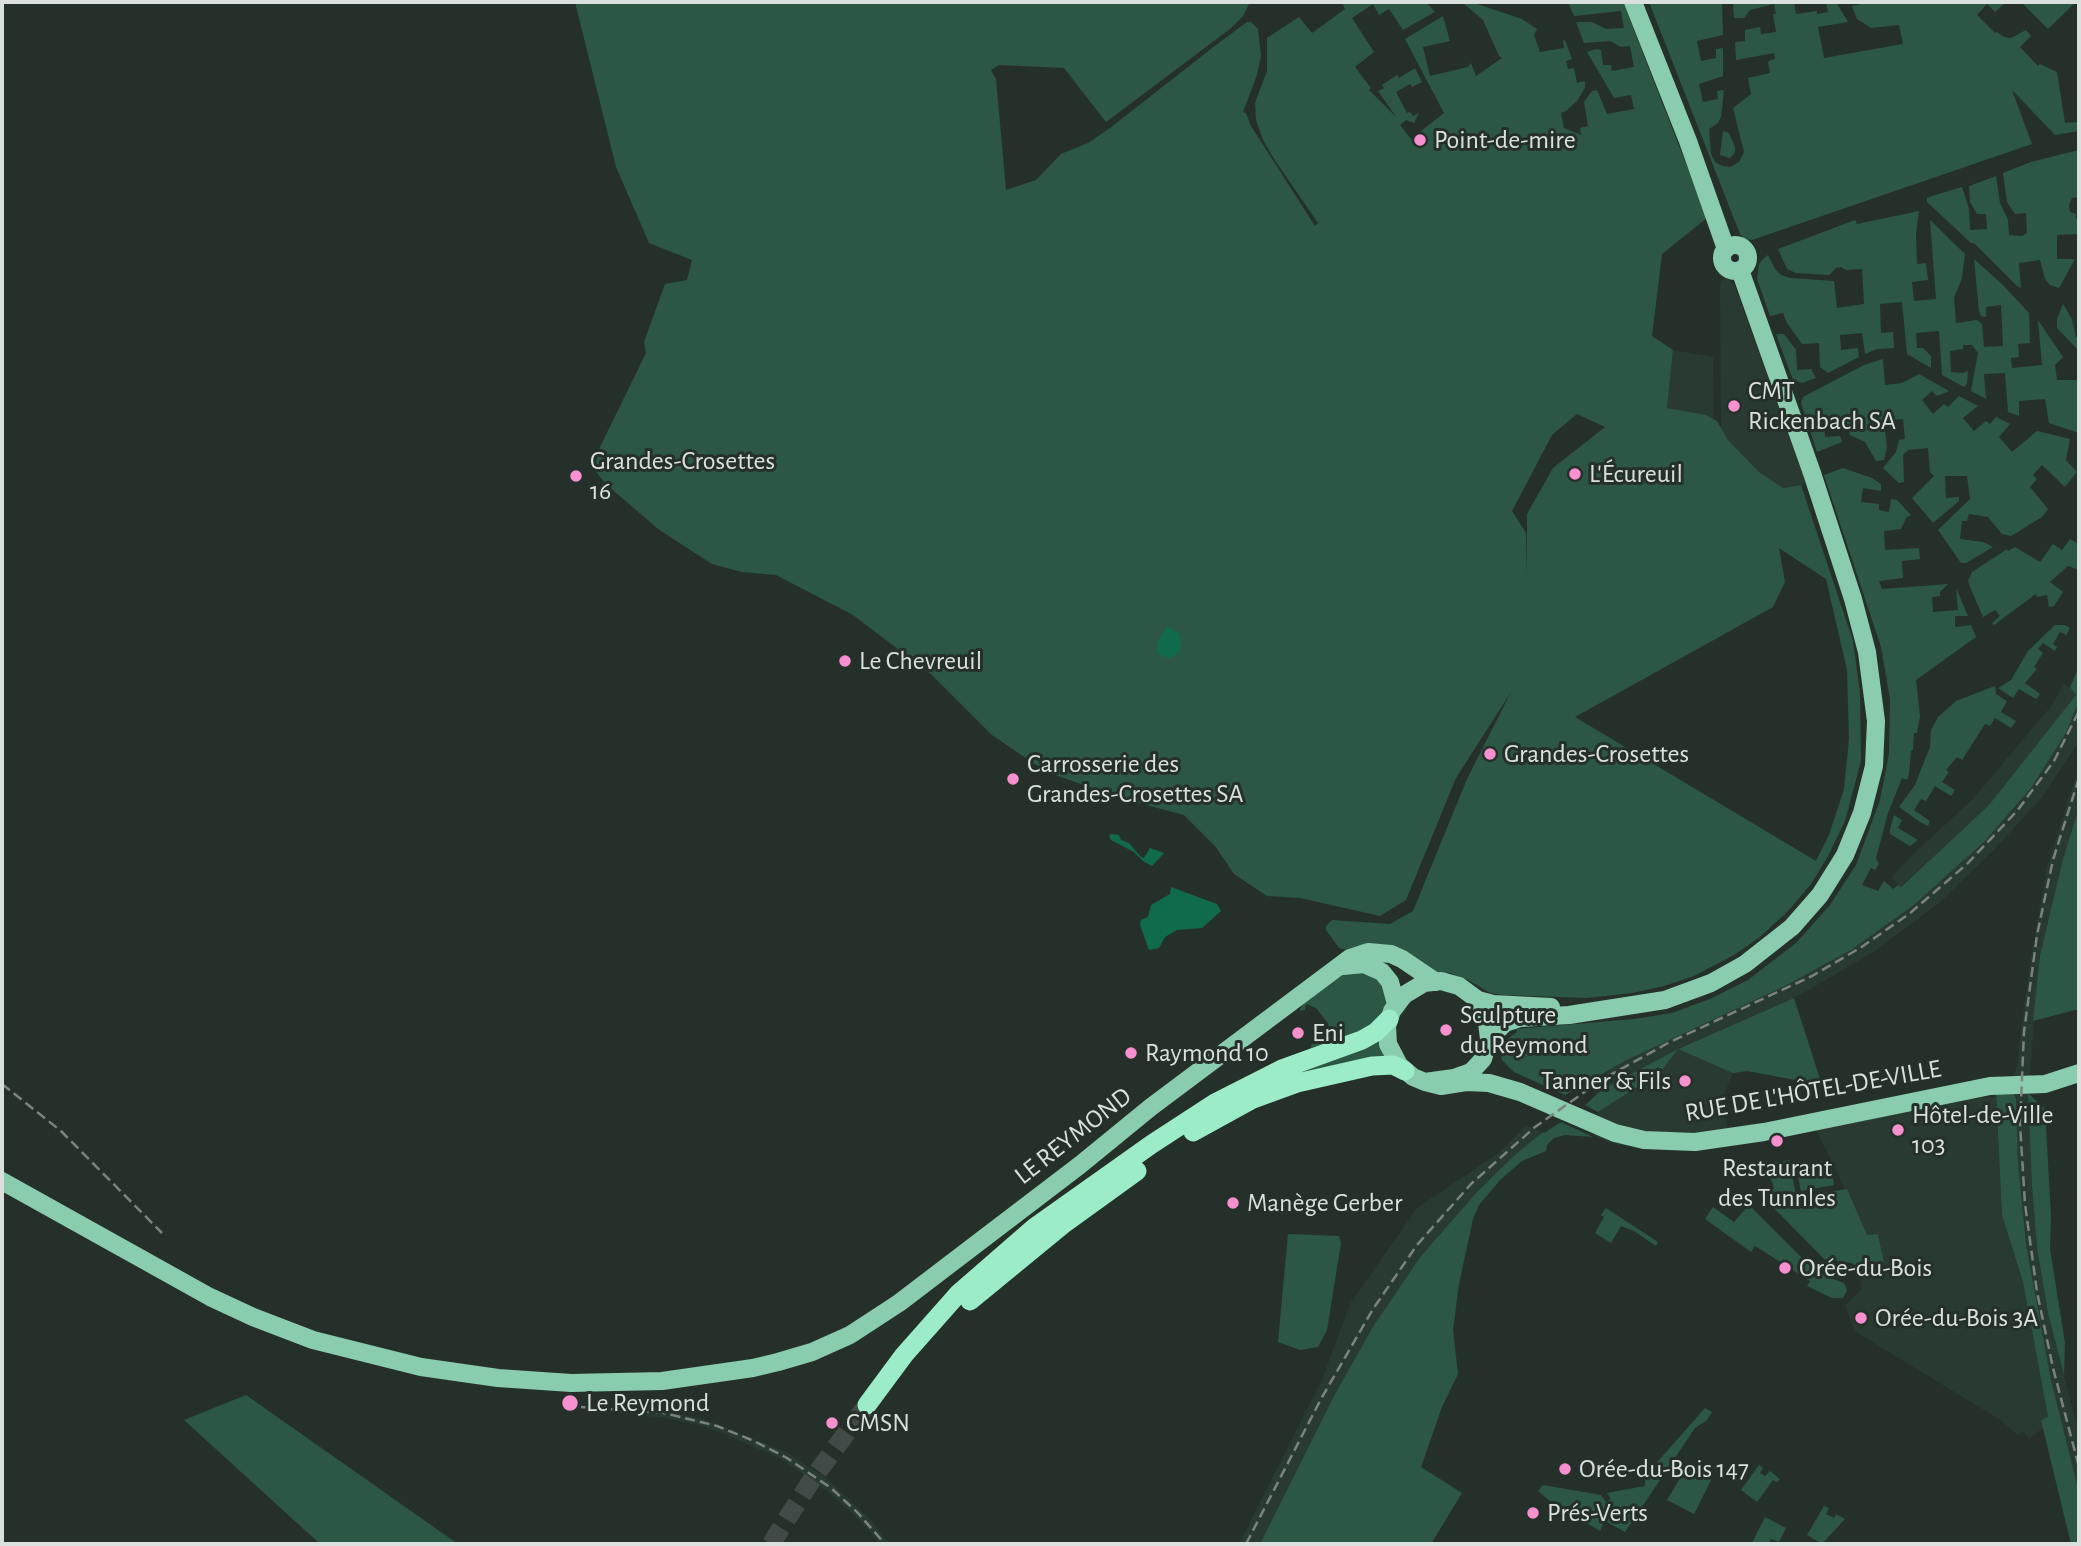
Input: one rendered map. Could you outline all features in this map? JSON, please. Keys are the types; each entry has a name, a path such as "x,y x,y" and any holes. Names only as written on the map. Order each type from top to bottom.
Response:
{"highway":[{"path":"1392,1012 1376,1032 1362,1040 1282,1069 1215,1103 1035,1227 958,1294 904,1355 867,1405 940,1329 988,1285 1065,1223 1194,1131 1253,1099 1297,1083 1372,1066 1392,1065 1405,1071"}],"main road":[{"path":"1633,2 1732,247"},
{"path":"1640,2 1728,228 1732,247"},
{"path":"1339,966 1364,964 1378,969 1390,982 1392,1012 1388,1044 1405,1071 1425,1082 1463,1076 1476,1068 1496,1030 1513,1020 1638,1005 1681,995 1727,975 1762,952 1800,919 1833,875 1855,833 1869,790 1874,765 1876,721 1873,682 1861,624 1812,473 1740,270 1732,270 1724,263 1723,256 1732,247"},
{"name":"LE REYMOND","path":"2,1181 210,1297 313,1340 377,1358 464,1374 571,1383 662,1381 752,1368 813,1352 850,1335 899,1303 1080,1165 1151,1107 1350,958 1362,953 1386,953 1402,959 1436,982"},
{"path":"1392,1012 1410,990 1424,983 1460,986 1478,1000 1486,1014 1487,1046"},
{"path":"1478,1000 1493,1004 1589,1011"},
{"name":"RUE DE L'HÔTEL-DE-VILLE","path":"1487,1046 1497,1073 1520,1092"},
{"name":"RUE DE L'HÔTEL-DE-VILLE","path":"1425,1082 1441,1086 1485,1083 1520,1092 1615,1133 1644,1140 1695,1142 1764,1132 1990,1086 2045,1084 2079,1073"}],"shaded area":[{"path":"575,2 1250,2 1243,16 1230,29 1106,122 1064,68 999,65 991,70 996,79 1006,190 1036,180 1061,154 1088,143 1110,128 1216,45 1247,22 1251,22 1258,29 1261,56 1243,112 1315,226 1318,223 1276,162 1263,140 1256,120 1255,103 1267,71 1267,38 1299,17 1312,33 1345,9 1342,2 1426,2 1435,12 1403,30 1389,9 1379,15 1373,4 1352,18 1374,52 1355,67 1371,88 1369,90 1397,118 1378,91 1384,88 1382,85 1415,68 1422,82 1412,87 1410,84 1396,92 1407,113 1410,112 1413,116 1419,113 1414,123 1406,120 1400,125 1411,139 1444,113 1405,39 1443,16 1450,41 1423,47 1430,76 1468,67 1471,63 1476,76 1502,58 1483,20 1463,3 1474,3 1522,19 1537,29 1534,35 1540,52 1564,48 1565,40 1572,59 1566,61 1568,69 1574,68 1577,83 1585,81 1585,88 1577,101 1561,113 1564,128 1581,135 1580,128 1588,126 1584,102 1592,91 1597,90 1607,114 1634,109 1631,95 1614,98 1587,52 1601,50 1603,65 1611,65 1612,71 1634,67 1630,46 1621,47 1610,41 1584,43 1576,22 1592,22 1606,29 1624,28 1621,11 1574,16 1568,2 1623,2 1707,218 1662,254 1652,336 1673,350 1667,408 1706,415 1717,421 1728,440 1759,472 1783,488 1801,485 1853,641 1860,693 1861,761 1845,821 1827,858 1811,884 1788,911 1760,937 1734,955 1694,976 1632,993 1587,998 1503,995 1490,993 1450,973 1435,972 1339,948 1326,930 1332,920 1390,924 1413,911 1467,779 1511,692 1456,778 1406,900 1380,916 1300,898 1267,896 1234,874 1215,846 1184,815 1120,798 1047,772 992,735 931,674 853,615 776,575 742,572 712,564 658,529 597,473 596,462 600,447 646,353 644,342 665,284 687,280 692,260 649,243 616,167","holes":["1577,414 1605,427 1553,468 1527,514 1527,575 1526,533 1512,511 1552,435","1779,548 1826,579 1847,670 1849,739 1844,789 1829,835 1816,861 1575,717 1773,607 1785,582"]},
{"path":"1649,2 1722,2 1723,35 1697,41 1701,61 1716,58 1716,49 1723,48 1723,76 1699,84 1703,102 1718,99 1717,91 1724,90 1721,117 1718,123 1709,129 1711,154 1716,163 1723,166 1730,167 1739,162 1744,152 1733,108 1751,94 1748,78 1770,73 1768,61 1775,59 1774,53 1736,60 1735,42 1745,41 1745,30 1760,27 1761,34 1776,32 1773,14 1776,14 1774,4 1750,10 1744,18 1734,18 1733,2 1794,2 1796,14 1817,11 1817,14 1828,12 1826,2 1836,2 1848,22 1818,27 1824,58 1903,44 1899,25 1871,28 1857,19 1852,6 1870,2 2002,2 2004,4 1995,12 1987,4 1977,15 1995,33 2004,37 2011,38 2026,30 2031,36 2020,47 2038,66 2040,64 2057,72 2065,123 2079,122 2079,131 2055,135 2012,90 2032,144 1752,240 1746,239 1740,234"},
{"path":"2021,2 2076,2 2048,29"},
{"path":"1723,131 1729,133 1735,147 1730,158 1720,155"},
{"path":"2079,150 2079,197 2072,198 2069,205 2070,212 2076,214 2076,219 2079,219 2079,234 2057,235 2057,259 2075,259 2059,288 2050,285 2045,279 2040,260 2019,263 2021,288 2017,286 1927,202 1927,198 1962,187 1969,209 1970,230 1987,229 1986,214 1977,214 1970,202 1969,186 1996,176 2000,203 2008,220 2009,235 2022,236 2027,233 2026,213 2015,214 2007,202 2003,173 2031,162"},
{"path":"1919,211 1916,234 1917,264 1926,263 1928,280 1912,282 1914,301 1936,299 1930,220 1965,254 1962,278 1954,298 1956,323 1977,320 1982,324 1984,347 2003,346 2001,305 1986,307 1986,317 1981,316 1979,311 1974,259 2029,313 2030,343 2018,344 2019,357 2011,358 2012,368 2042,365 2038,320 2063,357 2055,365 2057,380 2079,380 2079,433 2049,423 2045,399 2019,401 2019,416 2008,412 2005,373 1984,374 1986,399 1971,391 1978,353 1972,345 1963,345 1963,349 1950,351 1951,372 1968,371 1967,384 1964,387 1942,375 1939,331 1916,333 1917,348 1923,348 1931,356 1931,368 1907,354 1902,302 1880,304 1881,333 1893,332 1894,348 1877,349 1865,354 1862,333 1840,335 1841,350 1858,348 1859,357 1828,373 1820,367 1819,343 1802,344 1783,313 1770,316 1757,279 1759,264 1768,255 1781,275 1834,281 1837,308 1864,304 1862,269 1846,270 1841,267 1829,275 1796,273 1787,269 1778,249 1855,220 1857,224"},
{"path":"1727,277 1735,287 1806,483 1801,485 1783,488 1759,472 1728,440 1721,428 1720,288 1721,281"},
{"path":"2063,304 2072,319 2076,337 2079,337 2079,351 2057,328 2057,319"},
{"path":"1776,334 1784,334 1796,350 1797,370 1811,369 1816,378 1802,383 1793,380"},
{"path":"1673,350 1713,357 1714,419 1667,408"},
{"path":"1883,359 1885,385 1902,383 1919,374 1949,391 1937,396 1932,391 1922,400 1933,414 1944,404 1948,407 1959,396 1978,406 1963,418 1974,431 1986,421 1990,424 1996,417 2010,424 1999,437 2012,452 2037,431 2070,439 2066,460 2077,472 2065,487 2042,465 2033,475 2037,479 2030,487 2048,509 2042,517 2011,536 2002,534 1988,517 1969,514 1967,521 1962,521 1960,539 1983,542 1993,547 1966,563 1961,563 1938,530 1970,499 1967,476 1945,476 1946,498 1959,497 1959,501 1933,523 1912,498 1934,476 1930,472 1928,448 1908,450 1903,455 1904,482 1899,483 1883,468 1896,452 1899,440 1905,439 1903,419 1884,421 1887,447 1884,460 1876,461 1865,442 1850,435 1845,418 1824,420 1825,437 1840,436 1842,442 1817,452 1801,403 1803,397 1864,365"},
{"path":"1843,468 1881,484 1881,491 1863,488 1861,502 1879,504 1879,510 1889,512 1891,499 1897,500 1911,515 1906,518 1901,529 1884,531 1885,550 1919,548 1920,559 1902,561 1903,578 1879,581 1882,589 1948,584 1940,592 1940,596 1932,597 1933,612 1958,610 1956,588 1968,616 1955,616 1955,627 1971,625 1976,637 1916,680 1920,716 1917,733 1914,733 1909,774 1907,780 1902,778 1888,813 1876,858 1879,864 1875,870 1871,868 1862,885 1878,891 1884,881 1893,889 1898,885 1901,887 1989,805 2076,695 2070,687 2079,667 2079,701 2066,733 2031,788 1985,841 1914,905 1851,950 1785,986 1627,1060 1565,1095 1514,1072 1502,1060 1500,1051 1503,1042 1517,1032 1516,1029 1672,1013 1710,999 1748,980 1796,943 1830,905 1856,865 1880,800 1889,754 1890,699 1881,647 1824,475"},
{"path":"2070,539 2079,544 2079,570 2068,566 2050,582 2063,592 2054,606 2049,607 2047,595 2037,597 2036,594 1994,625 1992,623 2000,616 1995,610 1983,617 1968,581 1972,572 2007,549 2008,551 2015,547 2040,562 2053,544 2062,550"},
{"path":"2055,625 2070,628 2065,637 2065,634 2060,632 2053,644 2057,647 2055,651 2043,643 2038,649 2043,653 2034,667 2037,669 2025,683 2040,694 2038,697 2036,699 2019,689 2013,698 1998,688 2011,680 2028,651"},
{"path":"1167,626 1179,634 1181,642 1180,651 1171,658 1163,657 1157,652 1158,642"},
{"path":"2064,684 2074,690 2076,695 1989,805 1900,887 1891,878 1972,800 2052,705"},
{"path":"1995,686 1996,694 2007,701 2001,712 2016,721 2011,728 1995,718 1990,726 1985,724 1962,760 1957,757 1946,770 1949,772 1942,782 1955,790 1951,796 1935,786 1926,801 1921,799 1914,810 1930,821 1928,826 1920,822 1899,807 1915,785 1930,747 1931,730 1938,717 1956,701"},
{"path":"2079,701 2079,744 2043,796 1993,851 1938,904 1872,953 1794,998 1679,1048 1733,1073 1723,1097 1730,1145 1665,1150 1615,1144 1593,1136 1598,1112 1660,1074 1677,1050 1597,1094 1589,1083 1627,1060 1785,986 1851,950 1914,905 1985,841 2031,788 2066,733"},
{"path":"2079,767 2079,808 2063,859 2040,955 2028,1093 2037,1247 2048,1313 2079,1434 2079,1492 2051,1380 2026,1244 2012,1077 2016,1071 2030,964 2047,867"},
{"path":"2079,808 2079,1009 2033,1021 2040,955 2063,859"},
{"path":"1894,815 1902,820 1898,828 1918,840 1910,846 1890,834"},
{"path":"1111,834 1119,835 1121,840 1129,843 1141,857 1144,858 1150,848 1164,853 1152,866 1134,852 1111,840"},
{"path":"1171,887 1217,904 1221,911 1202,928 1177,930 1165,937 1159,948 1149,950 1140,925 1141,920 1148,917 1151,905 1170,894"},
{"path":"1365,968 1388,988 1387,1007 1368,1030 1311,1048 1323,1034 1329,1033 1328,1023 1316,1008 1306,1004 1305,1010 1300,1009 1340,974"},
{"path":"1794,998 1822,1085 1747,1071 1733,1073 1678,1049"},
{"path":"1383,1036 1390,1058 1234,1099"},
{"path":"1678,1049 1660,1073 1598,1112 1585,1105 1603,1089"},
{"path":"2013,1091 2016,1099 2018,1163 2026,1244 2051,1380 2079,1492 2079,1544 2071,1544 2041,1420 2048,1417 2023,1282 2002,1215 1996,1093"},
{"path":"2028,1093 2045,1109 2051,1217 2050,1249 2065,1343 2064,1375 2048,1313 2037,1247"},
{"path":"1996,1097 2002,1215 2023,1282 2048,1418 2041,1420 2043,1428 2029,1439 2023,1431 2018,1435 1999,1419 1856,1332 1845,1306 1861,1290 1862,1272 1884,1263 1878,1234 1867,1235 1815,1127 1869,1105"},
{"path":"1561,1122 1593,1137 1565,1135 1554,1138 1547,1145 1546,1151 1522,1161 1500,1180 1479,1205 1473,1219 1459,1284 1453,1330 1458,1374 1442,1407 1421,1467 1462,1493 1431,1544 1260,1544 1335,1394 1374,1325 1421,1256 1478,1191 1516,1154 1543,1132"},
{"path":"1526,1126 1543,1132 1478,1191 1421,1256 1374,1325 1335,1394 1260,1544 1239,1544 1321,1382 1350,1304 1417,1208 1500,1152"},
{"path":"1790,1160 1796,1197 1847,1189 1867,1235 1878,1234 1884,1263 1862,1272 1852,1263 1824,1259 1764,1198 1774,1188 1766,1164"},
{"path":"1831,1167 1834,1185 1801,1191 1797,1173"},
{"path":"1749,1205 1812,1268 1844,1283 1847,1290 1843,1298 1832,1298 1807,1286 1810,1281 1755,1246 1751,1252 1705,1219 1713,1207 1734,1222"},
{"path":"1606,1208 1658,1242 1656,1246 1634,1231 1621,1226 1611,1243 1595,1233"},
{"path":"1288,1234 1339,1236 1341,1243 1327,1330 1318,1347 1300,1350 1278,1342"},
{"path":"246,1395 458,1544 320,1544 184,1420"},
{"path":"618,1406 703,1419 786,1452 825,1477 869,1518 890,1544 880,1544 830,1493 781,1459 698,1425 617,1413"},
{"path":"1705,1408 1712,1412 1706,1421 1695,1428 1625,1532 1605,1521 1600,1531 1551,1502 1538,1491 1543,1485 1601,1495 1606,1502 1611,1499 1607,1493 1645,1486 1645,1476"},
{"path":"1688,1465 1711,1480 1694,1514 1667,1500"},
{"path":"1759,1465 1763,1468 1760,1473 1765,1476 1770,1471 1780,1479 1777,1482 1773,1480 1757,1502 1741,1490"},
{"path":"1824,1506 1829,1508 1826,1514 1834,1518 1836,1514 1845,1519 1822,1544 1807,1535"},
{"path":"1765,1517 1786,1528 1779,1542 1771,1539 1768,1544 1754,1544 1752,1543"}],"tunnel":[{"path":"771,1544 811,1481 867,1405"}],"railway":[{"path":"1246,1544 1321,1399 1373,1309 1417,1245 1471,1184 1535,1127 1603,1079 1668,1043 1812,976 1860,948 1909,914 1967,864 2017,811 2054,761 2079,711"},
{"path":"2079,778 2053,860 2037,935 2024,1032 2020,1124 2025,1204 2037,1292 2053,1368 2079,1467"},
{"path":"2,1084 61,1131 162,1233"},
{"path":"566,1406 664,1413 717,1426 754,1441 787,1458 831,1488 885,1544"}],"place":[{"name":"Point-de-mire","path":"1420,140"},
{"name":"CMT Rickenbach SA","path":"1734,406"},
{"name":"L'Écureuil","path":"1575,474"},
{"name":"Grandes-Crosettes 16","path":"576,476"},
{"name":"Le Chevreuil","path":"845,661"},
{"name":"Grandes-Crosettes","path":"1490,754"},
{"name":"Carrosserie des Grandes-Crosettes SA","path":"1013,779"},
{"name":"Sculpture du Reymond","path":"1446,1030"},
{"name":"Eni","path":"1298,1033"},
{"name":"Raymond 10","path":"1131,1053"},
{"name":"Tanner & Fils","path":"1685,1081"},
{"name":"Hôtel-de-Ville 103","path":"1898,1130"},
{"name":"Restaurant des Tunnles","path":"1777,1141"},
{"name":"Manège Gerber","path":"1233,1203"},
{"name":"Orée-du-Bois","path":"1785,1268"},
{"name":"Orée-du-Bois 3A","path":"1861,1318"},
{"name":"Le Reymond","path":"570,1403"},
{"name":"CMSN","path":"832,1423"},
{"name":"Orée-du-Bois 147","path":"1565,1469"},
{"name":"Prés-Verts","path":"1533,1513"}]}
